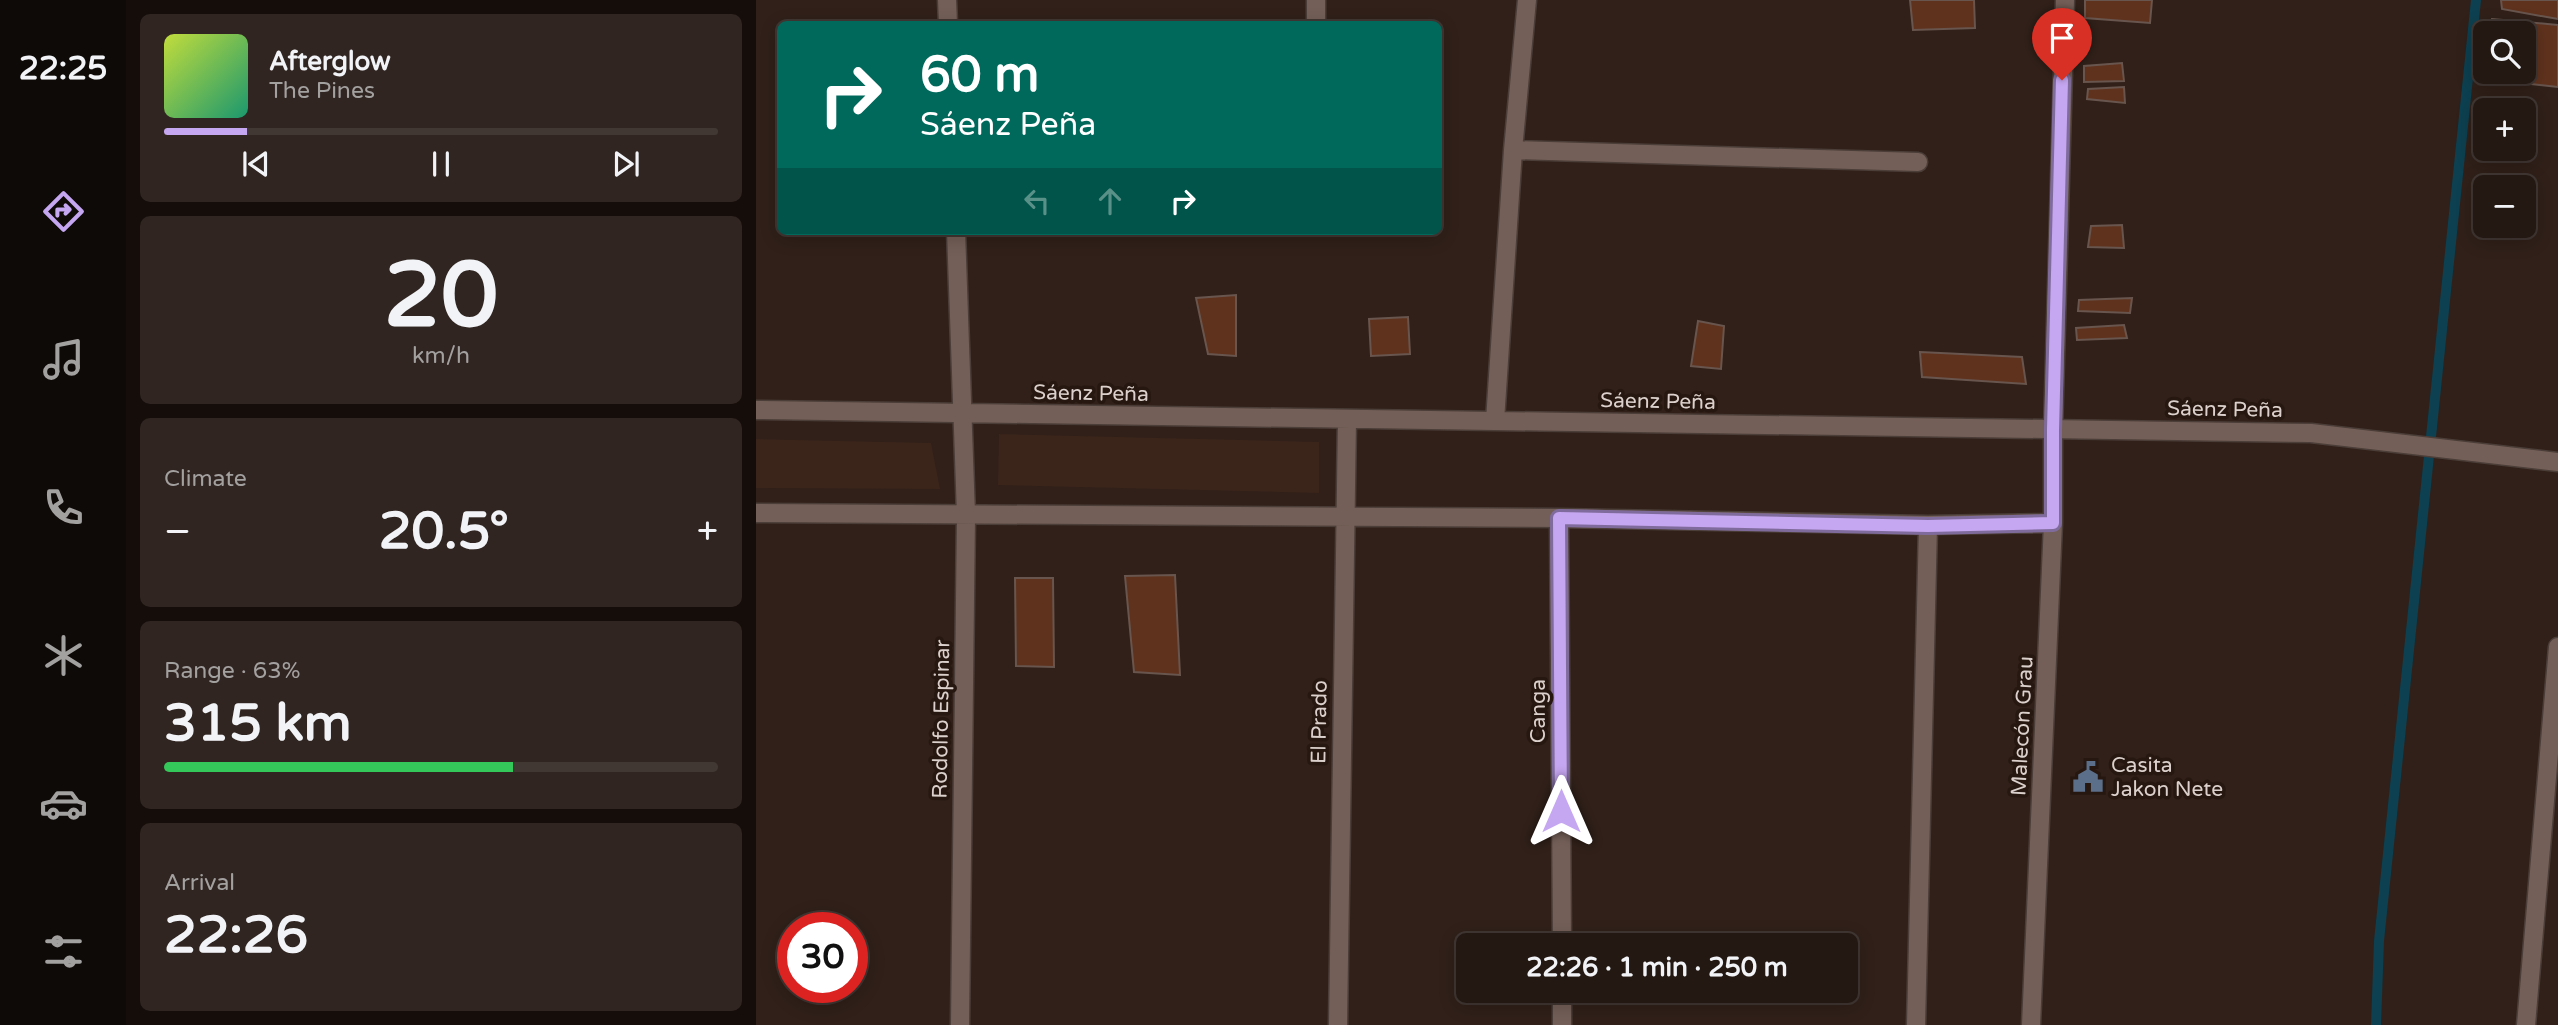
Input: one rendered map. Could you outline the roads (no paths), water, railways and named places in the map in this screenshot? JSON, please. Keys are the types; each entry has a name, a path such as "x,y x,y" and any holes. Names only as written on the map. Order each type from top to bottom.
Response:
{"street":[{"path":"947,0 948,21"},
{"path":"1316,0 1316,21"},
{"path":"1495,421 1513,150 1527,0"},
{"name":"Malecón Grau","path":"2031,1025 2053,523 2064,0"},
{"path":"1513,150 1918,162"},
{"name":"Rodolfo Espinar","path":"956,235 966,515 960,1025"},
{"name":"Sáenz Peña","path":"756,410 2311,433 2558,462"},
{"name":"El Prado","path":"1338,1025 1347,419"},
{"path":"756,513 1559,518 1928,526 2053,523"},
{"name":"Canga","path":"1559,518 1562,933"},
{"path":"1916,1025 1928,526"},
{"path":"2526,1025 2558,647"},
{"path":"1562,1003 1562,1025"}],"waterway":[{"path":"2376,1025 2379,941 2476,0"}],"place":[{"name":"Casita Jakon Nete","path":"2088,777"}]}
